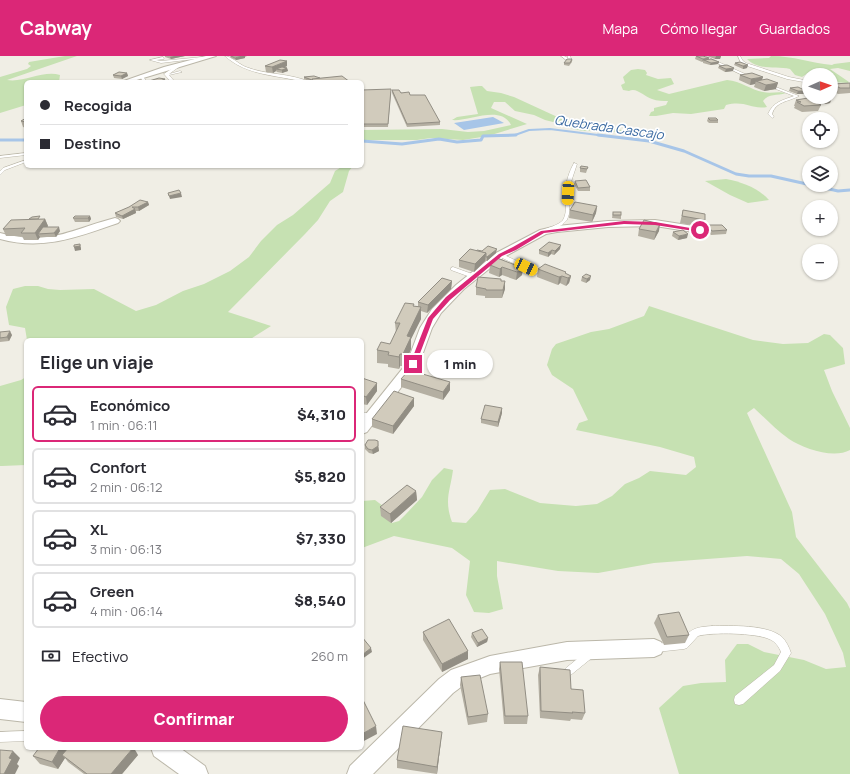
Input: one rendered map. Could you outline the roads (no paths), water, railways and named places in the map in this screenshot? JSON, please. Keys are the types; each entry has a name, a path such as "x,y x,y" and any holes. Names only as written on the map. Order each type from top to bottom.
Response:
{"street":[{"path":"138,80 181,64 213,56"},
{"path":"0,236 23,242 54,240 115,220"},
{"path":"367,416 410,374 430,319 448,298 500,255 543,232 624,223 655,223 700,230"},
{"path":"358,774 446,686 458,677 490,665 567,651 654,648"},
{"path":"0,709 24,712"},
{"path":"165,750 197,774"}],"lane":[{"path":"226,56 254,72 301,80"},
{"path":"562,56 570,61 569,56"},
{"path":"703,56 755,79"},
{"path":"739,56 745,64 788,78 802,81"},
{"path":"163,58 152,60 161,62 204,58"},
{"path":"166,75 168,72 181,64"},
{"path":"166,75 180,72"},
{"path":"166,75 170,80"},
{"path":"762,82 797,96 801,100"},
{"path":"838,85 850,87"},
{"path":"772,117 770,114 774,106 797,96"},
{"path":"0,157 24,154"},
{"path":"0,174 4,169 24,162"},
{"path":"543,232 552,226 562,223 566,217 568,187 571,172 575,164"},
{"path":"500,255 536,272"},
{"path":"453,269 473,276"},
{"path":"654,648 684,645 688,638 695,632 704,630 759,632 772,636 783,644 786,653 777,668 739,700"},
{"path":"569,671 595,650"},
{"path":"0,737 24,736"}],"water":[{"path":"493,117 504,123 464,130 454,123"}],"waterway":[{"name":"Quebrada Cascajo","path":"512,135 529,130 550,129 598,135"},
{"name":"Quebrada Cascajo","path":"364,141 402,144 439,139 457,142 481,140 483,136 512,135"},
{"name":"Quebrada Cascajo","path":"490,136 512,135"},
{"name":"Quebrada Cascajo","path":"512,135 516,135"},
{"name":"Quebrada Cascajo","path":"598,135 649,141 684,151 736,174 749,176 771,176 838,191 850,190"},
{"name":"Quebrada Cascajo","path":"598,135 606,136"},
{"name":"Quebrada Cascajo","path":"0,140 24,140"}]}
